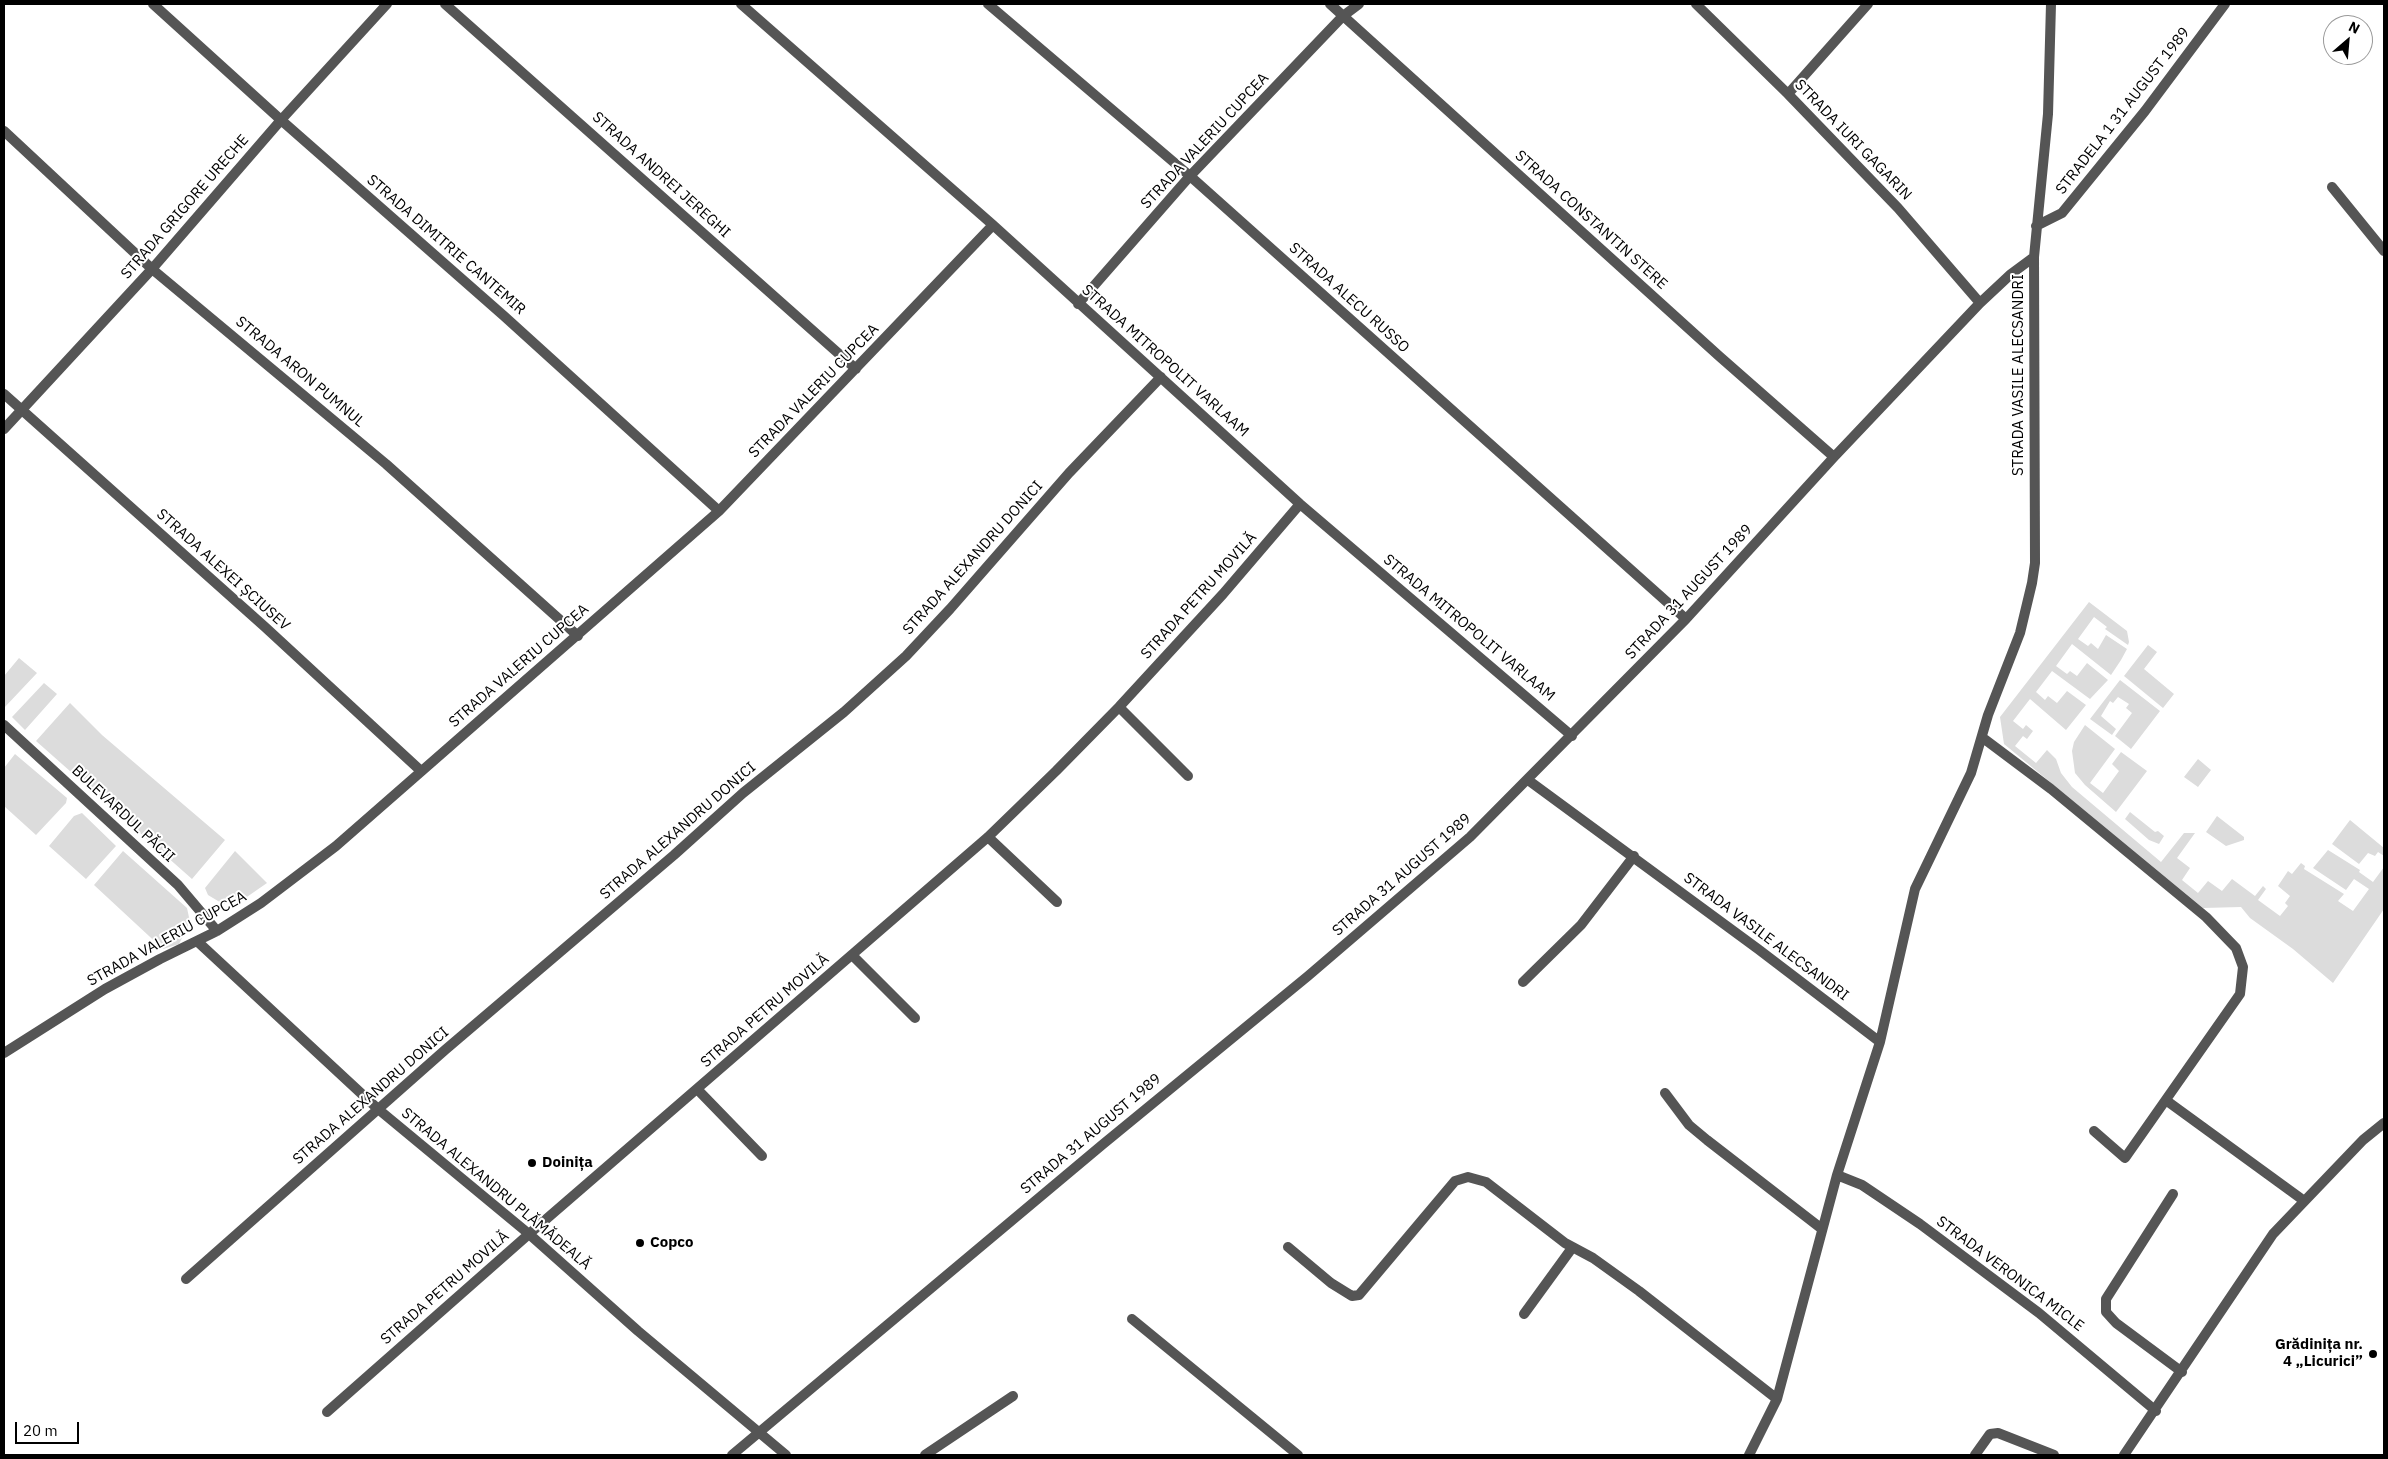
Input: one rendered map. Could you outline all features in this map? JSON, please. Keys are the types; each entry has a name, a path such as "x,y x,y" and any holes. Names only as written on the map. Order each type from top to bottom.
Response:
{"street":[{"name":"STRADA DIMITRIE CANTEMIR","path":"153,4 281,120 504,316 719,511"},
{"name":"STRADA GRIGORE URECHE","path":"4,429 152,269 281,120 387,4"},
{"name":"STRADA ANDREI JEREGHI","path":"445,4 856,369"},
{"name":"STRADA MITROPOLIT VARLAAM","path":"741,4 993,225 1300,504 1572,736"},
{"name":"STRADA ALECU RUSSO","path":"988,4 1190,176 1592,533 1686,619"},
{"name":"STRADA CONSTANTIN STERE","path":"1330,4 1719,356 1834,457"},
{"name":"STRADA VALERIU CUPCEA","path":"1078,304 1190,176 1343,16 1359,4"},
{"name":"STRADA IURI GAGARIN","path":"1696,4 1788,94 1898,208 1980,303"},
{"path":"1788,94 1868,4"},
{"name":"STRADA VASILE ALECSANDRI","path":"1749,1455 1777,1399 1837,1175 1880,1042 1915,889 1971,773 1983,738 1988,714 2020,632 2035,563 2034,257 2048,114 2052,4"},
{"name":"STRADELA 1 31 AUGUST 1989","path":"2036,226 2062,213 2145,112 2225,4"},
{"name":"STRADA ARON PUMNUL","path":"4,131 152,269 386,464 578,636"},
{"path":"2332,187 2384,251"},
{"name":"STRADA VALERIU CUPCEA","path":"4,1054 105,989 160,959 198,942 261,903 336,846 719,511 993,225"},
{"name":"STRADA 31 AUGUST 1989","path":"732,1455 1094,1151 1308,976 1470,837 1686,619 1834,457 1980,303 2010,274 2034,257"},
{"name":"STRADA ALEXANDRU DONICI","path":"186,1279 378,1109 674,855 743,793 844,712 906,656 950,609 1069,473 1161,377"},
{"name":"STRADA ALEXEI ȘCIUSEV","path":"4,394 265,627 421,770"},
{"name":"STRADA PETRU MOVILĂ","path":"327,1412 528,1234 988,837 1056,772 1119,706 1223,594 1300,504"},
{"path":"1119,706 1188,776"},
{"name":"BULEVARDUL PĂCII","path":"4,725 178,886 217,930"},
{"path":"1983,738 2051,789 2206,917 2236,948 2243,967 2240,994 2167,1101 2160,1107 2125,1158 2094,1131"},
{"name":"STRADA VASILE ALECSANDRI","path":"1528,780 1634,856 1880,1042"},
{"path":"988,837 1057,902"},
{"path":"1524,982 1582,924 1634,856"},
{"name":"STRADA ALEXANDRU PLĂMĂDEALĂ","path":"198,942 378,1109 528,1234 638,1331 786,1455"},
{"name":"STRADA PETRU MOVILĂ","path":"852,955 915,1018"},
{"name":"STRADA PETRU MOVILĂ","path":"697,1089 762,1156"},
{"path":"1665,1093 1689,1125 1706,1140 1822,1229"},
{"path":"2167,1101 2303,1200"},
{"path":"2124,1455 2156,1411 2274,1234 2303,1200 2363,1140 2384,1123"},
{"name":"STRADA VERONICA MICLE","path":"1837,1175 1862,1185 1928,1230 2039,1313 2156,1411"},
{"path":"1288,1247 1331,1283 1352,1296 1359,1294 1455,1181 1468,1177 1486,1182 1572,1248 1593,1258 1639,1291 1777,1399"},
{"name":"STRADA VERONICA MICLE","path":"2173,1194 2106,1299 2106,1312 2116,1323 2182,1372"},
{"path":"1524,1314 1572,1248"},
{"path":"1132,1319 1298,1455"},
{"path":"925,1455 1013,1396"},
{"path":"1975,1455 1990,1434 1998,1433 2054,1455"}],"shaded area":[{"path":"2089,602 2127,631 2129,642 2128,645 2105,629 2107,627 2094,617 2078,639 2088,646 2091,643 2098,649 2106,635 2127,649 2111,675 2072,644 2056,666 2067,674 2070,671 2077,676 2087,663 2108,680 2090,699 2052,671 2036,692 2045,700 2048,696 2057,703 2067,691 2086,705 2066,730 2030,699 2013,721 2023,729 2026,725 2033,731 2027,739 2023,736 2015,746 2036,763 2047,750 2056,759 2061,773 2072,787 2161,862 2184,833 2195,833 2177,858 2190,868 2182,880 2198,893 2208,881 2222,891 2232,879 2255,896 2263,886 2266,889 2258,900 2280,916 2288,906 2285,903 2290,896 2278,886 2288,871 2292,874 2301,863 2305,866 2304,869 2344,894 2338,901 2353,911 2369,889 2354,879 2346,890 2313,868 2328,850 2360,870 2359,872 2373,882 2384,867 2384,909 2333,983 2293,949 2250,918 2241,907 2203,908 2004,744 2000,717"},
{"path":"2148,645 2157,652 2144,669 2174,694 2163,708 2124,676"},
{"path":"19,658 37,673 4,708 4,676"},
{"path":"2120,680 2160,711 2131,749 2115,736 2132,713 2126,708 2129,704 2118,697 2113,703 2110,701 2101,716 2116,729 2112,735 2090,719"},
{"path":"44,683 57,694 25,730 12,717"},
{"path":"70,703 102,735 225,840 192,879 36,741"},
{"path":"2085,725 2115,749 2090,783 2103,793 2119,771 2112,764 2121,752 2147,771 2116,812 2085,785 2075,773 2072,751 2074,742"},
{"path":"15,754 67,798 66,803 36,835 4,806 4,768"},
{"path":"2198,759 2211,770 2198,787 2184,777"},
{"path":"2130,812 2155,832 2158,831 2164,836 2159,844 2149,840 2125,819"},
{"path":"82,813 116,846 86,879 49,846 74,816"},
{"path":"2217,816 2244,837 2244,840 2226,846 2206,832"},
{"path":"2350,820 2384,848 2384,856 2378,852 2375,856 2368,853 2359,864 2332,844"},
{"path":"123,851 187,908 190,922 179,944 163,949 94,885"},
{"path":"235,851 267,883 241,901 223,904 208,895 205,888"}],"place":[{"name":"Doinița","path":"532,1163"},
{"name":"Copco","path":"640,1243"},
{"name":"Grădinița nr. 4 „Licurici”","path":"2373,1354"}]}
